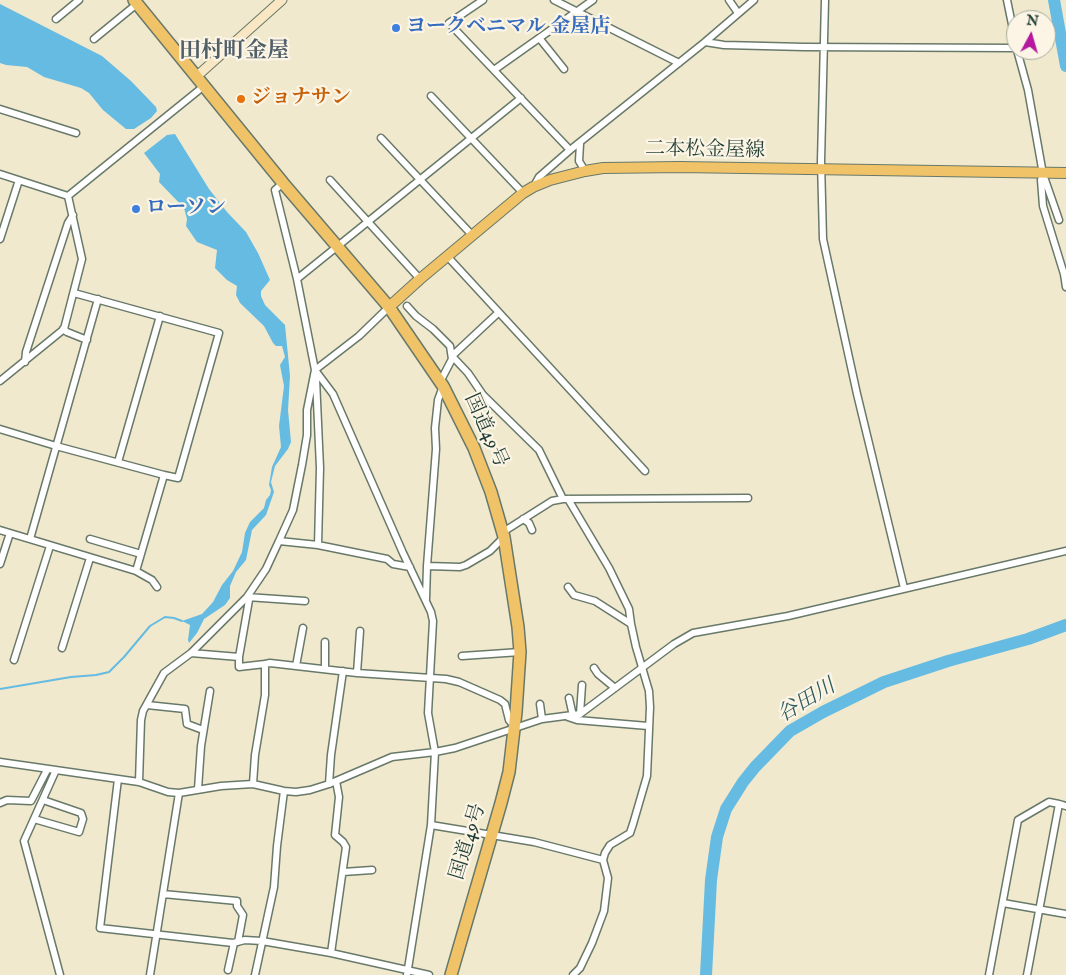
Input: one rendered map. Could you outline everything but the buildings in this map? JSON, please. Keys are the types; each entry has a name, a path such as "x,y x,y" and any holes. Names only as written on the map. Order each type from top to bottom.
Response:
{"highway":[{"name":"国道49号","path":"137,1 283,183 389,307 442,384 474,448 486,477 503,535 516,607 520,652 515,728 509,772 451,975"}],"main road":[{"name":"二本松金屋線","path":"389,307 523,193 550,180 585,171 603,168 639,167 1066,173"}],"street":[{"path":"56,19 79,0"},
{"path":"196,76 282,0"},
{"path":"483,0 449,23 570,150"},
{"path":"554,0 679,63"},
{"path":"494,70 593,0"},
{"path":"729,0 738,13"},
{"path":"533,187 539,177 570,150 580,144 754,0"},
{"path":"825,0 821,170 824,240 857,394 904,588"},
{"path":"94,40 137,1"},
{"path":"540,39 564,69"},
{"path":"705,42 724,45 824,47 1006,47"},
{"path":"1020,60 1059,220"},
{"path":"68,196 204,86"},
{"path":"431,96 523,193"},
{"path":"297,279 521,98"},
{"path":"0,109 76,133"},
{"path":"381,138 472,235"},
{"path":"580,144 579,161 585,171"},
{"path":"1047,173 1041,180 1043,206 1064,274 1066,287"},
{"path":"0,174 68,196"},
{"path":"0,239 19,180"},
{"path":"330,180 420,279"},
{"path":"283,183 275,190 297,279 318,392 320,468 318,544"},
{"path":"0,381 63,329 82,259 68,196"},
{"path":"25,362 26,352 68,223 73,215"},
{"path":"447,256 645,471"},
{"path":"0,429 164,476 178,478 219,333 74,293"},
{"path":"30,539 98,300"},
{"path":"407,306 450,346 452,356 438,400 435,428 436,450 426,600"},
{"path":"139,782 141,720 164,673 191,653 248,597 266,569 293,510 307,435 307,410 315,370 359,336 389,307"},
{"path":"452,356 498,313"},
{"path":"118,462 160,316"},
{"path":"63,329 87,340"},
{"path":"452,356 468,373 483,395 539,450 566,499 609,568 629,609 636,646 650,691 646,776 633,824 630,833 608,848 603,860 608,878 602,916 580,968 573,975"},
{"path":"315,370 333,394 432,612 428,713 435,752 432,825 407,972"},
{"path":"136,571 164,476"},
{"path":"427,566 460,567 466,565 490,551 503,535 523,519 552,501 566,499 748,498"},
{"path":"523,519 529,523 532,530"},
{"path":"0,530 136,571 152,580 157,587"},
{"path":"0,564 10,533"},
{"path":"90,539 141,554"},
{"path":"279,541 318,544 387,559 393,564 410,567"},
{"path":"14,660 50,546"},
{"path":"0,762 139,782 156,789 179,793 198,789 253,784 284,791 304,791 332,783 392,757 435,752 480,741 542,719 573,715 615,688 693,632 788,616 1066,551"},
{"path":"62,648 90,558"},
{"path":"568,587 574,595 595,601 631,624"},
{"path":"248,597 305,601"},
{"path":"248,597 239,667 270,663 357,673 430,677 459,682 494,696 505,704 509,720 515,728"},
{"path":"296,666 303,628"},
{"path":"357,673 360,631"},
{"path":"325,642 325,669"},
{"path":"462,656 520,652"},
{"path":"191,653 239,657"},
{"path":"253,784 254,755 265,695 265,664"},
{"path":"594,668 598,674 615,688"},
{"path":"331,953 345,845 335,835 339,797 332,783 331,755 343,671"},
{"path":"573,715 582,685"},
{"path":"198,789 201,746 210,691"},
{"path":"569,698 573,715"},
{"path":"540,704 542,719"},
{"path":"147,705 186,709 187,724 203,730"},
{"path":"573,715 586,721 648,726"},
{"path":"0,803 7,800 31,801 47,770"},
{"path":"56,770 24,841 60,975"},
{"path":"118,779 100,928 236,942 245,940 262,941 331,953 407,972 429,975"},
{"path":"255,975 274,887 284,791"},
{"path":"150,975 179,793"},
{"path":"34,819 79,832 83,819 81,813 42,800"},
{"path":"989,975 1018,820 1049,802 1062,805 1027,975"},
{"path":"432,825 534,842 603,860"},
{"path":"343,872 372,870"},
{"path":"163,894 237,901 237,906 243,915 228,970"},
{"path":"1003,903 1066,914"}],"water":[{"path":"0,4 102,56 131,81 156,107 157,111 151,118 134,129 126,129 103,110 89,93 81,88 44,77 27,67 0,63"},
{"path":"175,134 209,189 246,232 258,253 270,280 261,291 261,296 265,305 285,325 290,376 288,410 291,442 275,466 271,482 274,492 266,515 252,530 246,560 236,572 230,586 230,598 225,605 204,619 189,643 190,625 182,621 202,614 213,602 222,585 233,571 242,552 245,533 250,522 264,508 266,500 270,495 269,485 272,467 281,447 279,426 284,386 280,365 285,357 282,346 276,346 273,343 264,326 240,303 236,295 237,286 227,280 215,268 217,250 197,242 186,226 187,219 184,208 159,182 160,174 144,153 167,135"}],"waterway":[{"name":"谷田川","path":"1054,0 1066,66"},
{"path":"0,689 109,672 150,626 165,617 182,621"},
{"name":"谷田川","path":"706,975 711,880 717,837 726,809 755,767 790,731 823,712 884,682 948,661 1028,639 1066,625"}],"place":[{"name":"ヨークベニマル 金屋店","path":"396,28"},
{"name":"ジョナサン","path":"241,99"},
{"name":"ローソン","path":"136,209"}],"district":[{"name":"田村町金屋","path":"234,52"}]}
